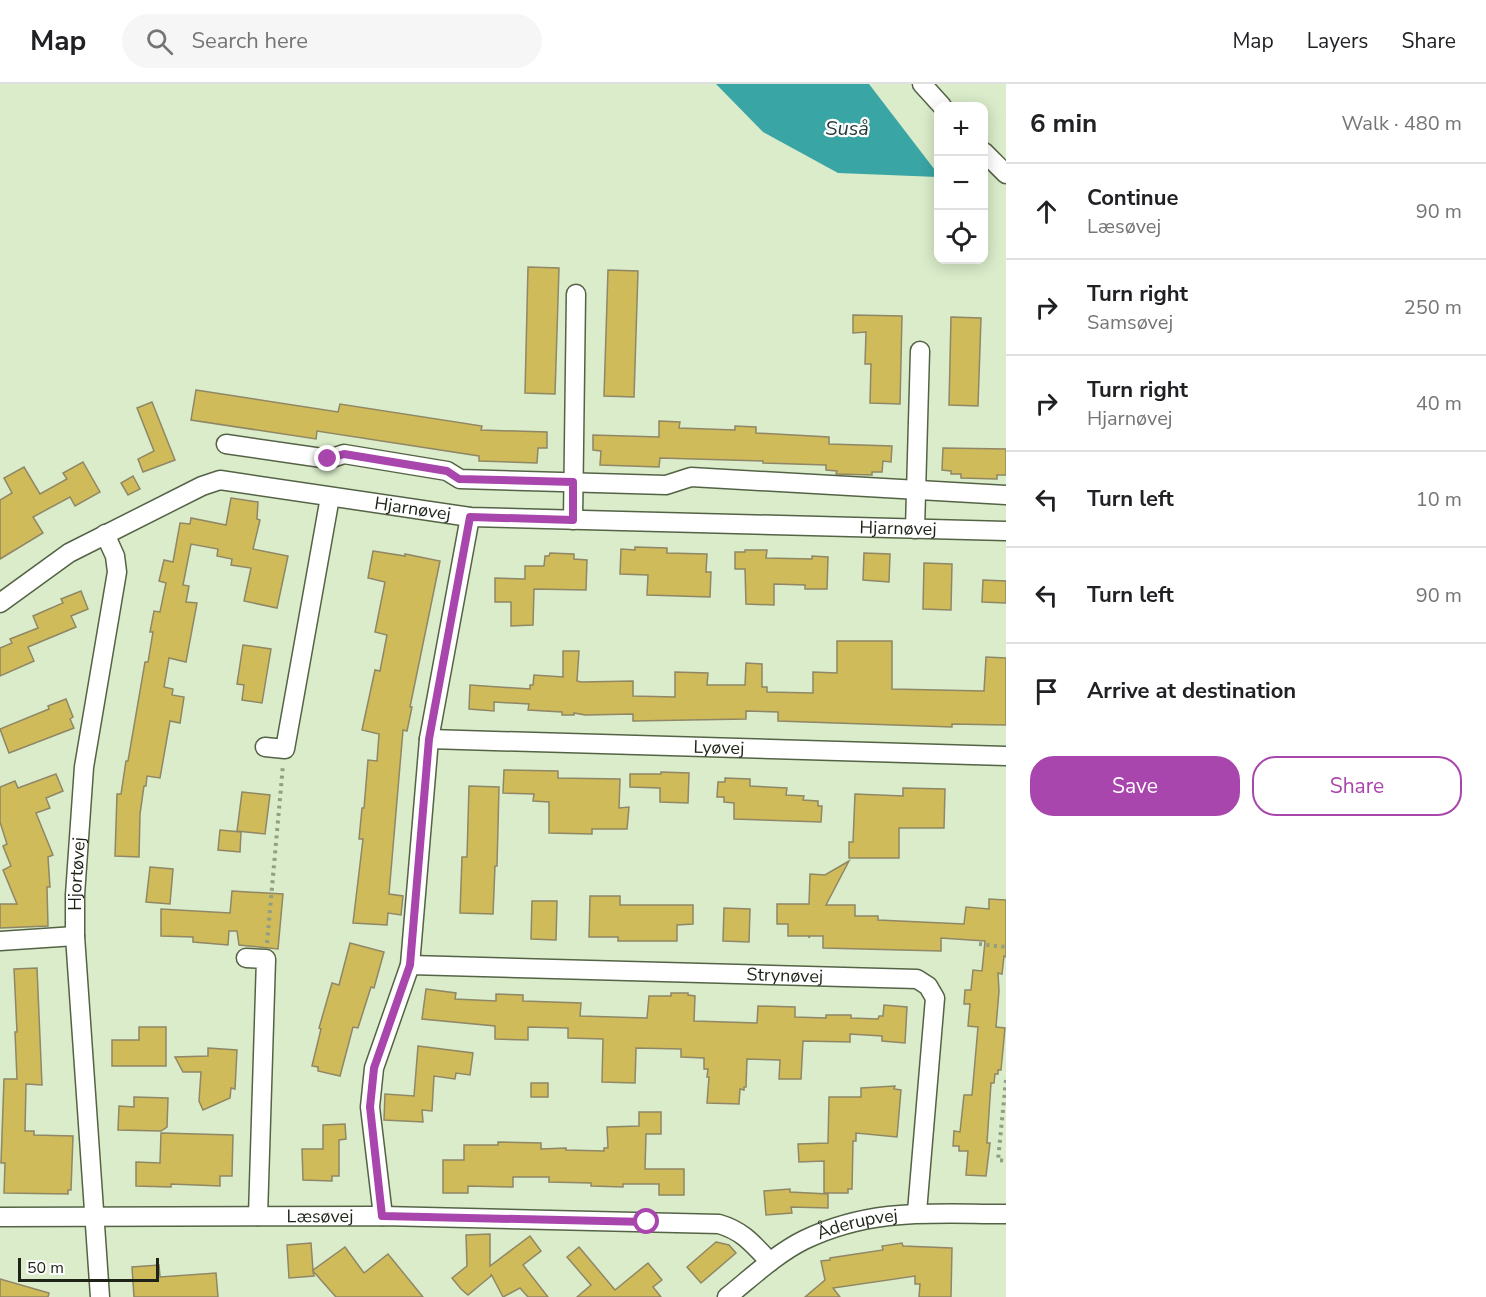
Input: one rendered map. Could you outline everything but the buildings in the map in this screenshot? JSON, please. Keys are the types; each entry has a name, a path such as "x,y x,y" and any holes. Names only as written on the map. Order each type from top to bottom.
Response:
{"street":[{"path":"922,84 938,102"},
{"path":"988,156 1006,174"},
{"path":"573,520 576,294"},
{"path":"915,529 920,351"},
{"path":"225,444 328,459 344,454 447,471 459,479 666,486 691,477 1006,495"},
{"name":"Hjarnøvej","path":"0,603 69,553 202,486 220,480 470,517 1006,531"},
{"path":"265,747 285,749 330,497"},
{"path":"382,1216 370,1107 374,1068 410,965 429,739 470,517"},
{"name":"Hjortøvej","path":"99,1297 75,936 79,820 84,766 117,572 115,556 105,534"},
{"name":"Lyøvej","path":"429,739 1006,756"},
{"path":"0,941 75,936"},
{"path":"246,958 266,958 258,1216"},
{"name":"Strynøvej","path":"410,965 917,979 928,986 934,998 917,1212"},
{"name":"Åderupvej","path":"727,1297 770,1262 803,1241 835,1227 870,1218 917,1212 1006,1214"},
{"name":"Læsøvej","path":"0,1217 382,1216 719,1224 735,1229 770,1262"}],"path":[{"path":"266,958 285,749"},
{"path":"979,944 1006,947"},
{"path":"1006,1080 998,1160 1006,1161"}],"water":[{"name":"Suså","path":"716,84 869,84 934,169 934,177 838,173 763,132"}],"route":[{"path":"328,459 344,454 447,471 459,479 573,482 573,520 470,517 429,739 410,965 374,1068 370,1107 382,1216 647,1222"}]}
